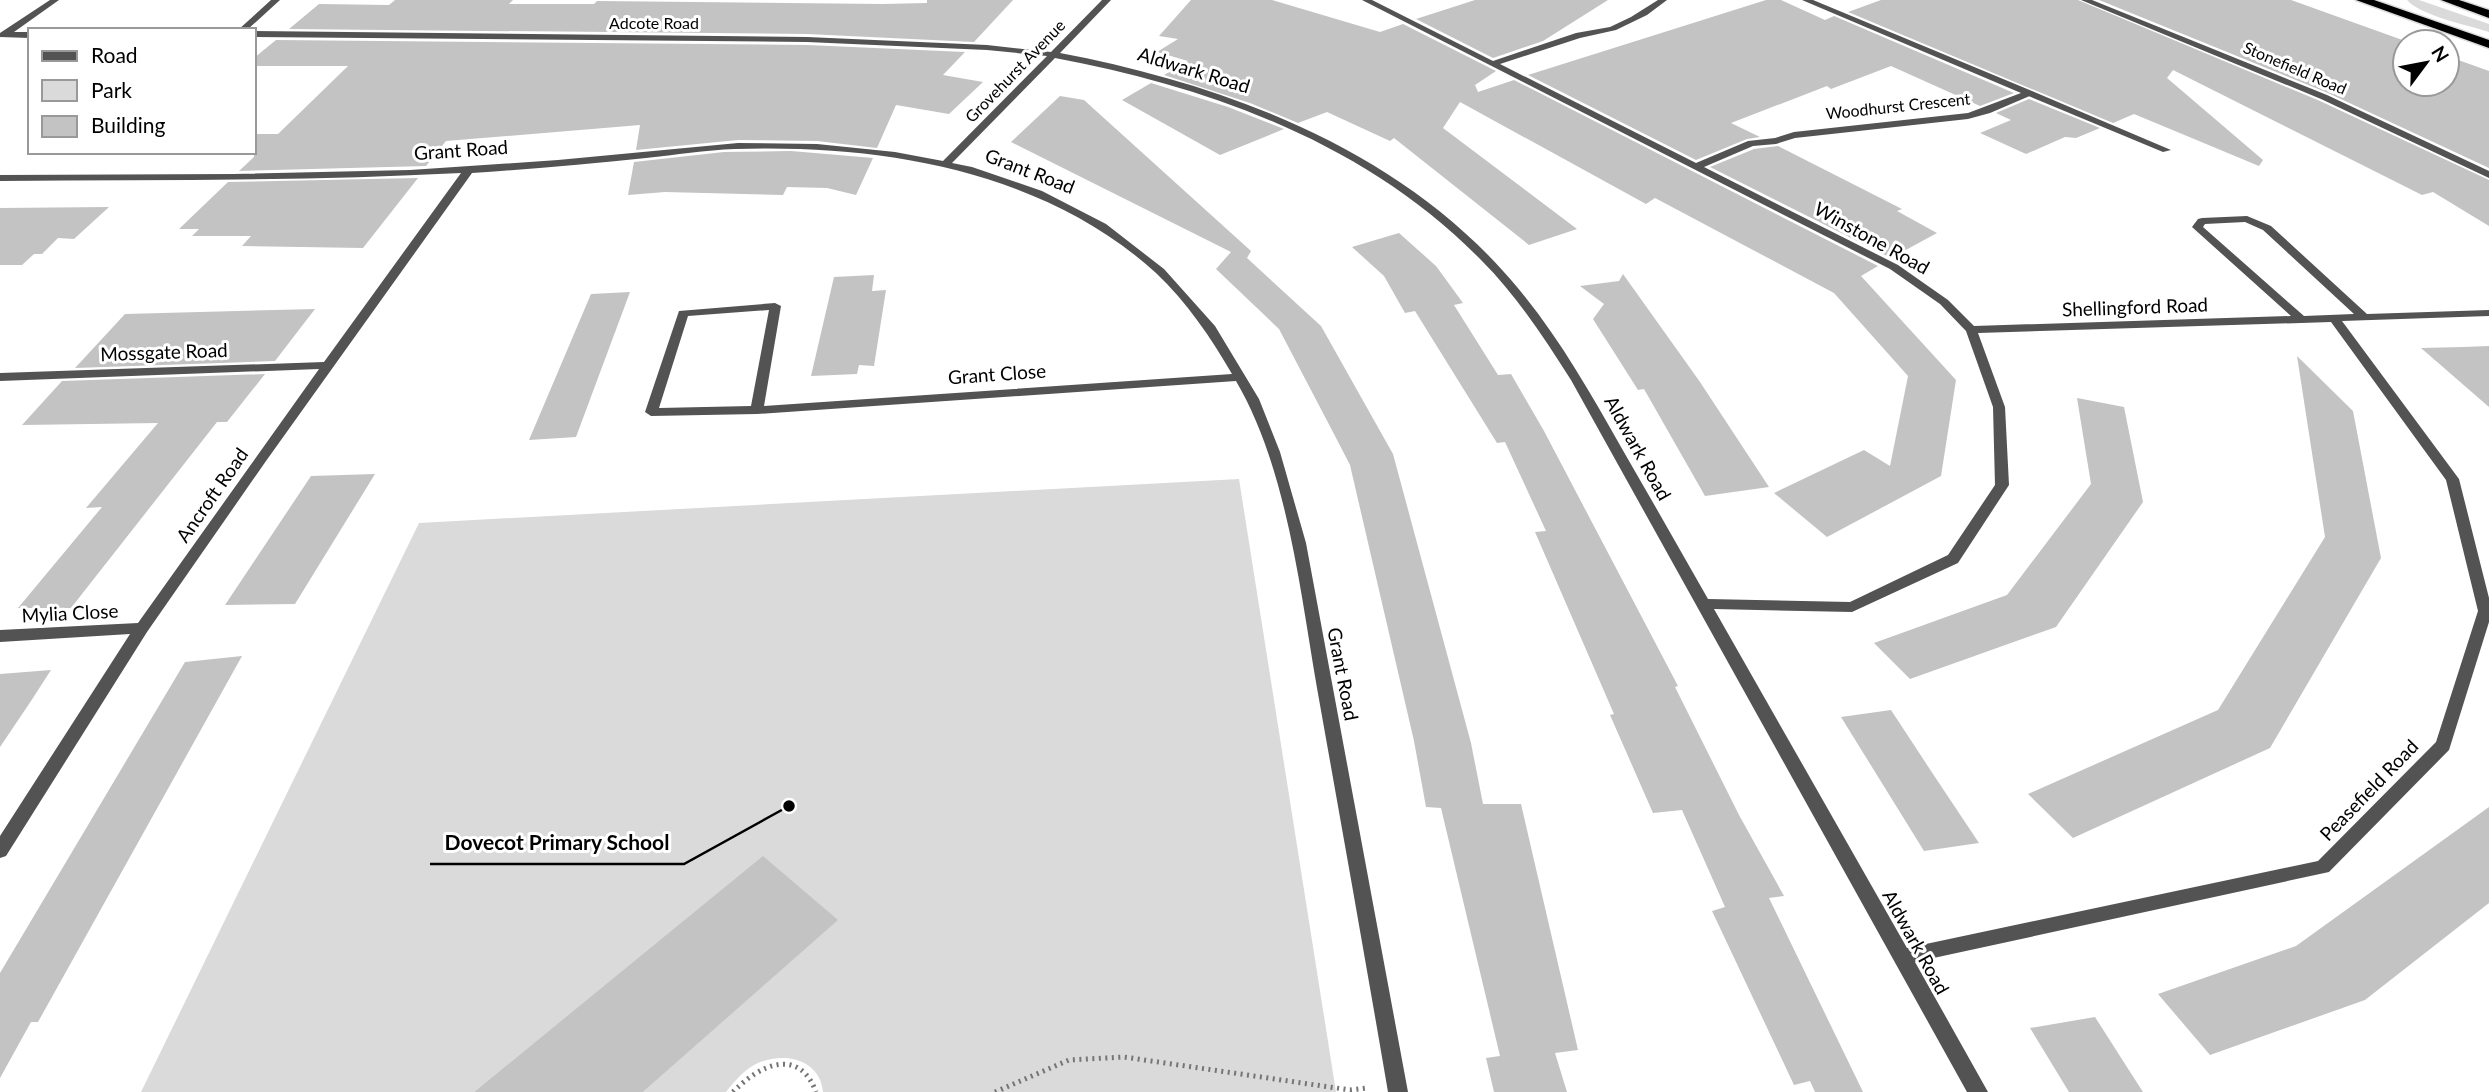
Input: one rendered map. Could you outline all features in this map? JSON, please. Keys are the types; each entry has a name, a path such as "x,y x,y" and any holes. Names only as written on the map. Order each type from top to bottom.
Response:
{"highway":[{"path":"2362,0 2489,44"},
{"path":"2447,0 2489,14"}],"street":[{"path":"3,35 55,0"},
{"path":"244,28 276,0"},
{"name":"Grovehurst Avenue","path":"946,164 1107,0"},
{"name":"Winstone Road","path":"1366,0 1894,267 1944,302 1972,330 1999,407 2002,485 1954,559 1852,607 1704,604"},
{"path":"1495,63 1640,18 1663,0"},
{"name":"Woodhurst Crescent","path":"1806,0 2029,93"},
{"name":"Stonefield Road","path":"2085,0 2324,97 2489,175"},
{"name":"Adcote Road","path":"256,34 809,38 970,46 1053,54"},
{"path":"3,35 28,35"},
{"name":"Aldwark Road","path":"1053,54 1174,82 1288,124 1376,171 1440,217 1496,270 1554,343 1577,380 1978,1092"},
{"path":"2029,93 2166,150"},
{"name":"Woodhurst Crescent","path":"1698,166 1751,144 1822,130 1968,116 2029,93"},
{"name":"Grant Road","path":"0,178 469,170 735,146 833,147 946,164 1027,187 1066,204 1111,230 1160,271 1186,298 1241,377 1276,457 1299,543 1398,1089"},
{"name":"Ancroft Road","path":"0,851 142,628 469,170"},
{"path":"2301,319 2197,227 2202,221 2248,219 2267,228 2365,318"},
{"name":"Grant Close","path":"757,410 775,306 683,313 651,412 757,410 1241,377"},
{"name":"Shellingford Road","path":"1972,330 2489,313"},
{"name":"Peasefield Road","path":"1902,957 2323,867 2442,745 2484,611 2452,479 2334,318"},
{"name":"Mossgate Road","path":"0,377 329,365"},
{"name":"Mylia Close","path":"0,636 142,628"}],"path":[{"path":"995,1092 1069,1059 1124,1057 1350,1090 1398,1089"},
{"path":"733,1092 743,1079 757,1070 772,1064 786,1063 809,1075 816,1092"}],"green space":[{"path":"2407,0 2419,0 2489,24 2489,32 2423,11"},
{"path":"1239,479 1336,1092 823,1092 815,1071 807,1064 775,1058 754,1065 726,1092 643,1092 837,920 763,857 474,1092 141,1092 419,523"}],"building":[{"path":"395,0 513,0 509,4 594,4 597,1 883,4 927,3 927,0 1013,0 974,42 807,34 289,29 319,4 389,5"},
{"path":"1191,0 1272,0 1380,32 1403,24 1496,71 1475,85 1478,92 1514,80 1878,266 1861,276 1956,380 1941,476 1827,537 1774,493 1864,450 1890,466 1908,376 1834,293 1655,198 1646,204 1460,102 1443,128 1577,229 1529,245 1394,138 1390,141 1327,112 1298,123 1250,103 1164,75 1188,61 1157,52 1178,39 1159,36"},
{"path":"1475,0 1608,0 1543,41 1493,58 1416,19"},
{"path":"1766,0 1781,0 1825,20 1834,16 2014,93 1980,106 1891,66 1831,89 1827,86 1731,123 1760,137 1747,139 1696,160 1528,75"},
{"path":"1881,0 2078,0 2320,101 2489,180 2489,226 2433,192 2422,195 2173,70 2167,78 2263,160 2259,166 2134,114 2113,123 1848,12"},
{"path":"2099,0 2291,0 2391,36 2391,98 2461,98 2461,61 2489,71 2489,168 2328,93"},
{"path":"276,40 807,45 965,52 943,75 983,82 949,114 896,105 877,148 817,141 738,140 636,150 640,125 446,141 426,166 239,171 256,154 256,134 278,134 348,66 256,66 256,56"},
{"path":"1151,83 1228,107 1284,129 1220,155 1122,100"},
{"path":"1060,96 1084,100 1251,251 1247,258 1321,326 1393,454 1471,743 1483,804 1521,804 1578,1050 1555,1053 1567,1092 1494,1092 1486,1058 1500,1056 1441,808 1426,807 1414,741 1350,465 1279,329 1216,269 1231,252 1011,142"},
{"path":"2029,99 2100,128 2076,138 2065,137 2026,154 1980,133 2011,120 1996,113"},
{"path":"1778,146 1902,209 1897,211 1937,233 1891,258 1710,167 1754,149"},
{"path":"791,151 873,158 856,195 827,188 787,187 783,195 665,192 628,195 634,162 724,152"},
{"path":"418,178 363,248 242,246 251,236 192,236 199,229 179,229 228,182"},
{"path":"109,207 74,239 58,238 42,254 34,254 22,265 0,265 0,208"},
{"path":"1399,233 1436,266 1463,303 1454,305 1498,375 1511,374 1544,431 1678,686 1675,687 1739,815 1784,896 1769,898 1863,1092 1815,1092 1810,1081 1794,1085 1712,911 1725,907 1682,810 1653,813 1610,715 1614,714 1535,532 1546,531 1505,442 1497,443 1415,311 1405,313 1384,276 1352,247"},
{"path":"1623,274 1700,382 1769,487 1705,496 1644,389 1638,390 1593,319 1604,304 1580,286 1619,281"},
{"path":"874,275 872,291 886,290 874,366 859,365 857,374 811,376 834,277"},
{"path":"630,292 576,437 529,440 591,294"},
{"path":"315,309 275,361 75,368 125,314"},
{"path":"2489,346 2489,407 2421,348 2463,347"},
{"path":"2297,356 2353,411 2381,558 2270,748 2073,838 2028,794 2218,710 2325,537"},
{"path":"265,374 227,422 217,422 71,608 18,608 102,507 86,508 158,423 22,425 62,381"},
{"path":"2077,398 2124,407 2143,502 2056,627 1910,679 1874,643 2007,595 2091,484"},
{"path":"375,474 295,604 225,605 311,476"},
{"path":"242,656 38,1022 31,1022 0,1078 0,973 185,662"},
{"path":"51,670 31,701 0,747 0,674"},
{"path":"1891,710 1979,843 1924,851 1841,717"},
{"path":"2489,807 2489,903 2365,1000 2210,1055 2158,994 2296,946"},
{"path":"763,856 838,920 643,1092 474,1092"},
{"path":"2095,1017 2143,1092 2069,1092 2030,1028"}],"place":[{"name":"Dovecot Primary School","path":"789,806"}]}
